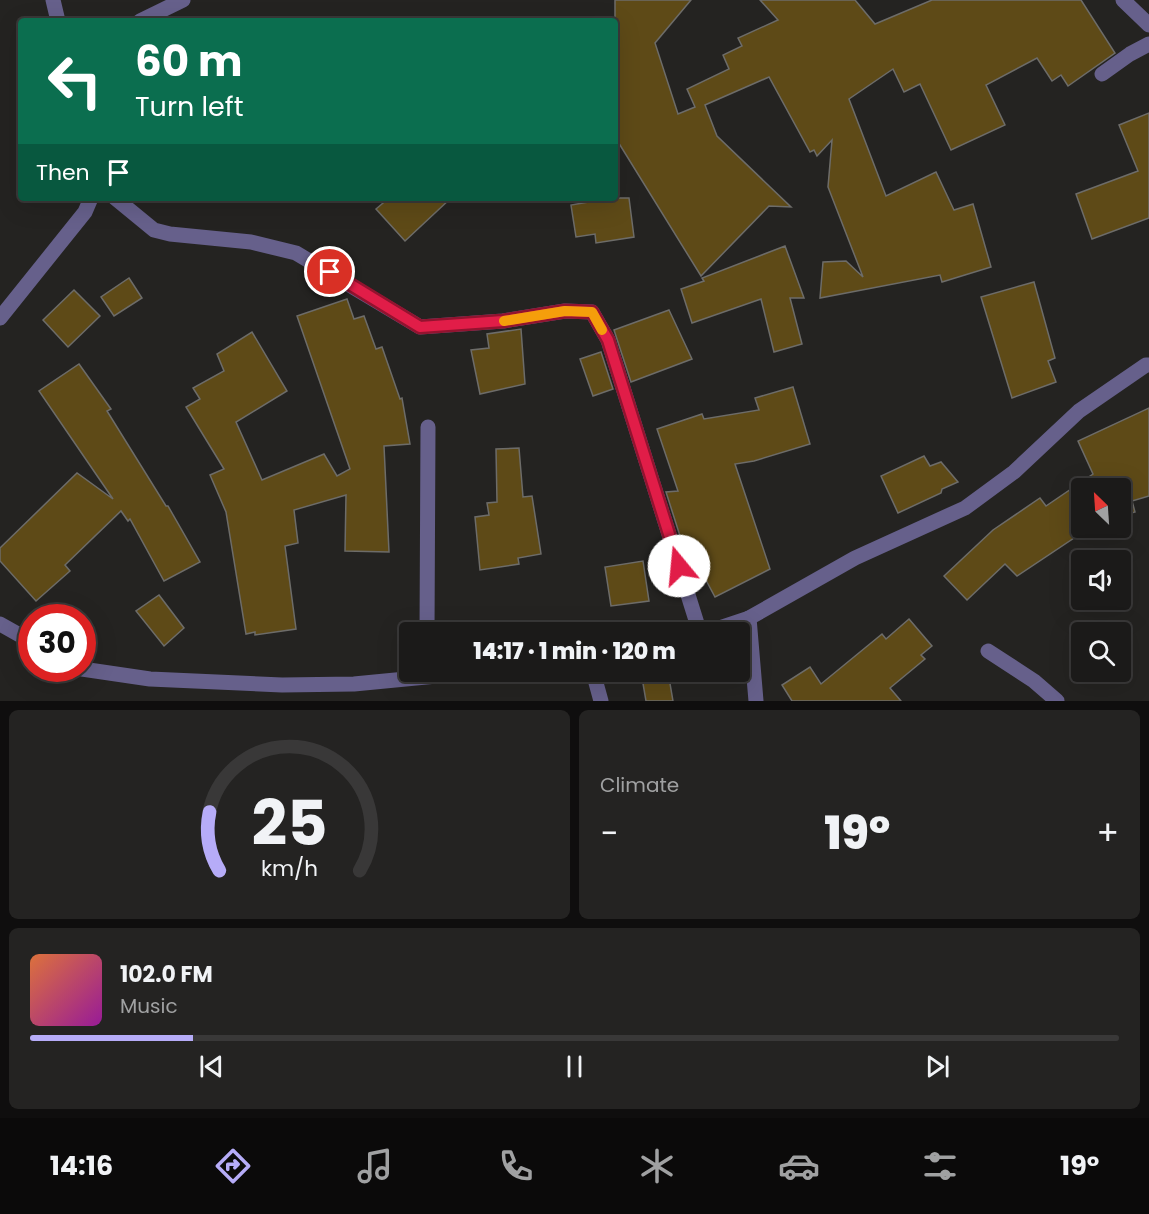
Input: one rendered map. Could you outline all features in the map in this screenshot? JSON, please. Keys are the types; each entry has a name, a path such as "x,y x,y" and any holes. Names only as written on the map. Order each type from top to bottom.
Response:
{"street":[{"path":"53,0 57,18"},
{"path":"145,18 183,0"},
{"path":"1123,0 1149,25"},
{"path":"1102,74 1149,44"},
{"path":"0,318 85,212 90,201"},
{"path":"119,201 154,230 170,234 251,242 296,253 420,327 503,321 565,311 592,312 608,340 697,622"},
{"path":"736,622 748,618 855,558 965,508 1014,472 1079,411 1149,365"},
{"path":"427,622 428,427"},
{"path":"748,618 756,701"},
{"path":"0,624 18,634"},
{"path":"988,651 1034,681 1057,701"},
{"path":"96,671 150,679 282,685 354,684 399,678"},
{"path":"596,682 601,701"},
{"path":"282,685 285,701"}],"building":[{"path":"615,0 691,0 655,43 678,114 695,107 687,89 729,69 723,55 742,46 738,38 778,20 760,0 855,0 875,24 932,0 1081,0 1115,53 1068,86 1061,75 1052,81 1037,58 986,85 1005,125 951,150 920,84 904,92 893,69 849,99 886,196 936,172 954,210 973,204 991,267 942,282 940,275 820,298 823,262 846,261 863,277 828,187 832,140 817,156 814,150 810,152 769,77 705,105 717,136 791,207 769,206 701,276 618,142 618,18 615,18"},
{"path":"1149,113 1149,218 1092,239 1076,194 1138,171 1119,125"},
{"path":"618,198 629,198 634,237 596,243 595,234 576,237 571,205 618,201"},
{"path":"385,201 448,201 405,241 376,209"},
{"path":"785,246 804,298 790,298 802,344 774,352 761,299 692,323 681,289 704,281 702,278"},
{"path":"129,278 142,298 114,316 101,297"},
{"path":"1034,282 1055,358 1048,361 1056,382 1012,398 981,297"},
{"path":"74,290 100,316 68,347 43,320"},
{"path":"347,299 354,319 364,316 376,349 382,347 400,399 402,398 410,444 384,446 389,552 345,551 346,495 294,510 298,543 285,546 296,629 255,635 255,632 246,634 226,512 210,475 224,469 186,407 200,399 193,388 224,371 217,354 252,332 287,391 236,422 262,480 324,454 337,476 350,469 297,316"},
{"path":"669,310 692,359 631,382 614,330"},
{"path":"521,329 525,384 480,394 471,350 489,348 487,334"},
{"path":"601,352 613,389 593,396 580,359"},
{"path":"79,364 111,409 107,411 168,506 200,562 164,581 130,519 128,521 121,511 65,565 70,571 36,601 0,561 0,548 77,473 113,499 39,391"},
{"path":"793,387 810,444 754,461 735,464 770,569 715,597 699,567 694,568 691,561 688,561 666,492 678,491 657,429 702,414 704,419 759,410 755,398"},
{"path":"1149,408 1149,496 1132,501 1135,512 1131,513 1131,478 1087,478 1093,474 1078,441"},
{"path":"519,448 523,497 532,496 541,554 518,558 519,564 480,570 475,517 489,515 487,503 497,502 496,449"},
{"path":"924,456 930,466 941,462 958,482 942,489 941,493 898,513 881,476"},
{"path":"1071,489 1071,538 1074,538 1017,576 1005,564 967,600 944,576 993,530 1040,498 1046,506"},
{"path":"643,561 649,601 611,606 605,567"},
{"path":"159,595 184,628 164,646 136,611"},
{"path":"909,619 932,646 921,655 925,659 890,688 901,701 792,701 782,685 810,667 821,684 882,634 886,639"},
{"path":"643,682 670,682 673,701 646,701"}],"slow traffic":[{"path":"504,321 565,311 592,312 602,330"}],"route":[{"path":"330,272 420,327 503,321 565,311 592,312 608,340 679,566"}]}
